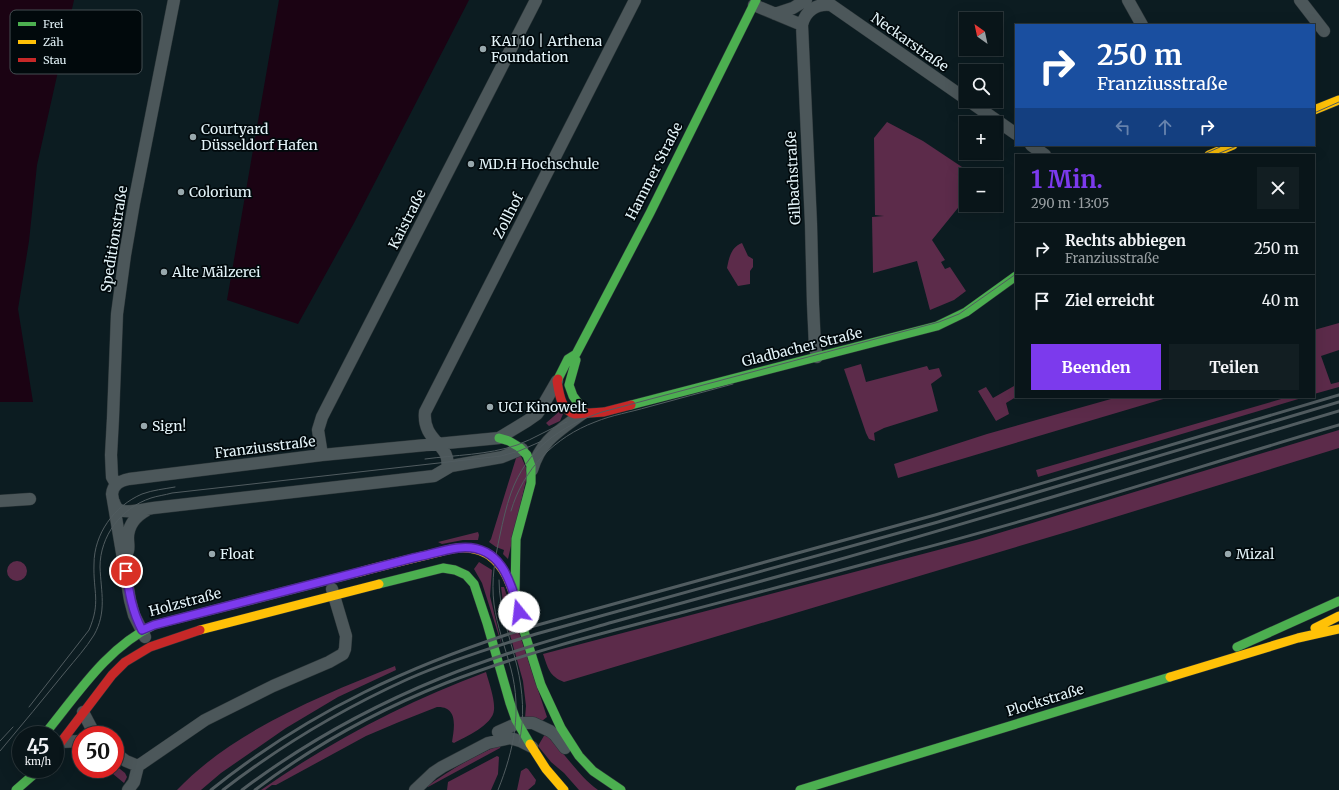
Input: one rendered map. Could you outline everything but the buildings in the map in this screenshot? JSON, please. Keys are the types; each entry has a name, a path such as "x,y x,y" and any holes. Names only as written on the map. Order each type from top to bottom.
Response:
{"main road":[{"name":"Hammer Straße","path":"583,413 582,408 572,396 569,389 570,378 576,362 576,354 650,213 755,2"},
{"path":"1315,110 1339,100"},
{"path":"1213,151 1230,146"},
{"name":"Gladbacher Straße","path":"583,413 604,412 817,358 944,323 966,312 1015,277"},
{"name":"Hammer Straße","path":"557,381 568,359 576,354"},
{"path":"557,381 559,396 566,408 571,413 583,413"},
{"name":"Franziusstraße","path":"499,438 512,442 522,450"},
{"path":"522,450 530,462 532,473 529,490 516,534 515,598 532,658 546,700 566,738 580,757 602,779 613,787 621,790"},
{"name":"Holzstraße","path":"51,726 106,658 124,642 142,630 154,625 448,550 466,548 480,550 495,559 506,572 515,598"},
{"path":"64,738 96,694 119,668 132,657 150,647 190,632 444,568 465,574 476,588 510,703 518,723 546,769 564,790"},
{"path":"1216,663 1236,648 1339,600"},
{"name":"Plockstraße","path":"1298,638 1339,616"},
{"name":"Plockstraße","path":"800,790 818,787 1298,638 1339,629"},
{"path":"19,783 31,778"}],"street":[{"name":"Speditionstraße","path":"116,484 112,476 111,455 114,418 117,314 132,211 174,0"},
{"name":"Kaistraße","path":"322,455 318,430 322,417 536,0"},
{"name":"Zollhof","path":"438,444 428,433 425,426 424,419 427,406 635,0"},
{"path":"775,14 793,8 806,0"},
{"path":"1128,0 1141,24"},
{"path":"1300,0 1324,31"},
{"path":"755,2 775,14 802,26"},
{"name":"Neckarstraße","path":"802,26 803,18 813,8 825,4 831,4 959,94"},
{"name":"Gilbachstraße","path":"802,26 812,304 817,358"},
{"path":"979,108 1015,133"},
{"path":"1032,146 1044,154"},
{"name":"Franziusstraße","path":"116,484 122,480 129,479 322,455 499,438 536,414 542,407 557,381"},
{"path":"532,473 537,455 548,439 583,413"},
{"path":"438,444 448,456 448,468"},
{"path":"114,502 116,508 121,511 134,511 434,476 459,464 502,457 522,450"},
{"path":"116,484 113,489 114,502 130,600 134,615 150,647"},
{"path":"0,501 30,499"},
{"path":"123,556 129,550 128,538 131,523 141,513 153,508"},
{"path":"128,790 134,782 138,766 212,716 273,686 339,657 345,649 347,643 330,580"},
{"path":"488,743 507,721 510,703"},
{"path":"83,712 90,726"},
{"path":"498,732 518,723 533,723 543,727 555,735 563,747 580,757"},
{"path":"415,790 433,773 442,767 488,743 510,738 532,747"},
{"path":"124,760 138,766"}],"shaded area":[{"path":"0,0 74,0 72,10 10,10 10,74 57,74 37,165 29,241 18,309 33,402 0,402"},
{"path":"279,0 469,0 354,223 298,324 227,300"},
{"path":"887,122 923,141 964,168 959,168 959,207 932,240 945,260 941,262 945,269 950,267 966,291 954,300 930,310 917,261 873,273 872,217 884,216 875,215 874,138"},
{"path":"742,243 748,256 753,259 753,267 750,271 750,284 738,286 727,268 733,250"},
{"path":"1339,323 1339,350 1321,356 1331,384 1339,382 1339,387 1315,394 1315,330"},
{"path":"861,364 866,382 927,366 929,370 939,368 942,376 931,384 938,411 884,428 874,433 875,441 869,439 844,369"},
{"path":"1014,386 1015,398 1006,403 1009,414 996,421 978,391 986,387 993,398"},
{"path":"1114,398 1167,398 898,478 894,464 987,434"},
{"path":"1285,398 1302,398 1038,477 1036,470"},
{"path":"561,410 563,414 560,421 549,426 546,423"},
{"path":"1339,430 1339,448 1070,531 564,682 552,674 543,654 976,540"},
{"path":"520,454 528,472 508,559 503,554 504,550 489,542 517,455"},
{"path":"478,532 478,540 463,540 442,544 438,542"},
{"path":"17,561 24,564 27,571 24,578 17,581 10,578 7,571 10,564"},
{"path":"479,562 492,570 490,596 502,646 482,583 474,569"},
{"path":"501,587 504,587 547,717 542,721 525,718 526,706 523,681 505,617"},
{"path":"395,666 396,670 338,697 286,728 221,773 201,790 177,790 199,769 224,750 279,717 337,690"},
{"path":"486,672 494,701 494,710 492,715 489,721 478,730 454,743 452,742 454,719 452,714 449,710 437,707 366,736 276,785 272,785 265,790 261,790 314,755 370,724 427,696"},
{"path":"545,734 590,784 598,790 579,790 564,773 551,762 538,746"},
{"path":"501,745 500,748 428,787 427,786 472,758"},
{"path":"497,756 499,757 498,774 491,790 447,790 448,782"},
{"path":"526,768 536,780 535,784 528,790 517,790 521,771"},
{"path":"124,772 127,777 124,783 118,778 124,778"}],"tram line":[{"path":"1315,113 1339,102"},
{"path":"1217,154 1237,146"},
{"path":"1204,154 1220,147"},
{"path":"498,790 504,775 512,745 515,730 516,700 511,669 495,612 493,595 494,569 502,524 511,493 526,464 535,452 546,442 572,425 602,412 939,322 959,314 1015,275"},
{"path":"511,511 516,496 532,468 542,456 567,436 580,428 608,417 733,384"},
{"path":"425,459 495,451 523,443 567,422"},
{"path":"0,751 88,645 94,635 101,618 102,610 100,567 104,545 108,534 114,525 130,509 140,503 153,497 172,493 501,456 519,451 542,441"},
{"path":"29,707 89,630 93,620 96,604 94,574 95,553 102,532 108,522 132,499 142,494 175,487"},
{"path":"499,580 499,591 503,613 521,685 523,714 519,743"},
{"path":"0,741 12,728"}],"railway":[{"path":"211,790 286,736 364,692 405,673 490,640 534,626 935,515 1339,395"},
{"path":"223,790 267,758 312,729 383,691 439,666 536,634 938,522 1339,402"},
{"path":"242,790 289,757 363,714 415,689 483,662 613,622 806,569 961,524 1339,411"},
{"path":"255,790 323,744 371,717 446,683 504,662 593,636 1011,524 1339,425"}],"traffic: fast":[{"path":"558,379 568,359 576,354 650,213 756,0"},
{"path":"631,405 937,326 966,312 1015,277"},
{"path":"576,360 569,385 573,396 581,407"},
{"path":"499,438 509,441 519,447 527,455 531,466 531,483 516,539 515,593 518,612 541,685 561,728 579,756 593,771 621,790"},
{"path":"379,584 443,568 455,570 466,575 474,584 516,720 530,744"},
{"path":"51,726 107,659 121,646 154,625 356,573"},
{"path":"1237,647 1339,601"},
{"path":"800,790 1170,677"},
{"path":"16,790 30,778"}],"traffic: slow":[{"path":"1315,110 1339,100"},
{"path":"1211,154 1231,146"},
{"path":"356,573 451,549 471,549 487,554 495,560 509,581 515,598"},
{"path":"200,630 379,584"},
{"path":"1315,628 1339,616"},
{"path":"1170,677 1298,638 1339,629"},
{"path":"530,744 546,769 564,790"}],"traffic: jam":[{"path":"558,379 557,381 562,401 567,409 575,414 604,412 631,405"},
{"path":"64,738 112,675 125,662 150,647 200,630"}],"place":[{"name":"KAI 10 | Arthena Foundation","path":"483,49"},
{"name":"Courtyard Düsseldorf Hafen","path":"193,137"},
{"name":"MD.H Hochschule","path":"471,164"},
{"name":"Colorium","path":"181,192"},
{"name":"Alte Mälzerei","path":"164,272"},
{"name":"UCI Kinowelt","path":"490,407"},
{"name":"Sign!","path":"144,426"},
{"name":"Float","path":"212,554"},
{"name":"Mizal","path":"1228,554"}],"route":[{"path":"126,571 130,600 134,615 142,630 154,625 413,558 448,550 466,548 480,550 489,554 500,564 506,572 519,612"}]}
